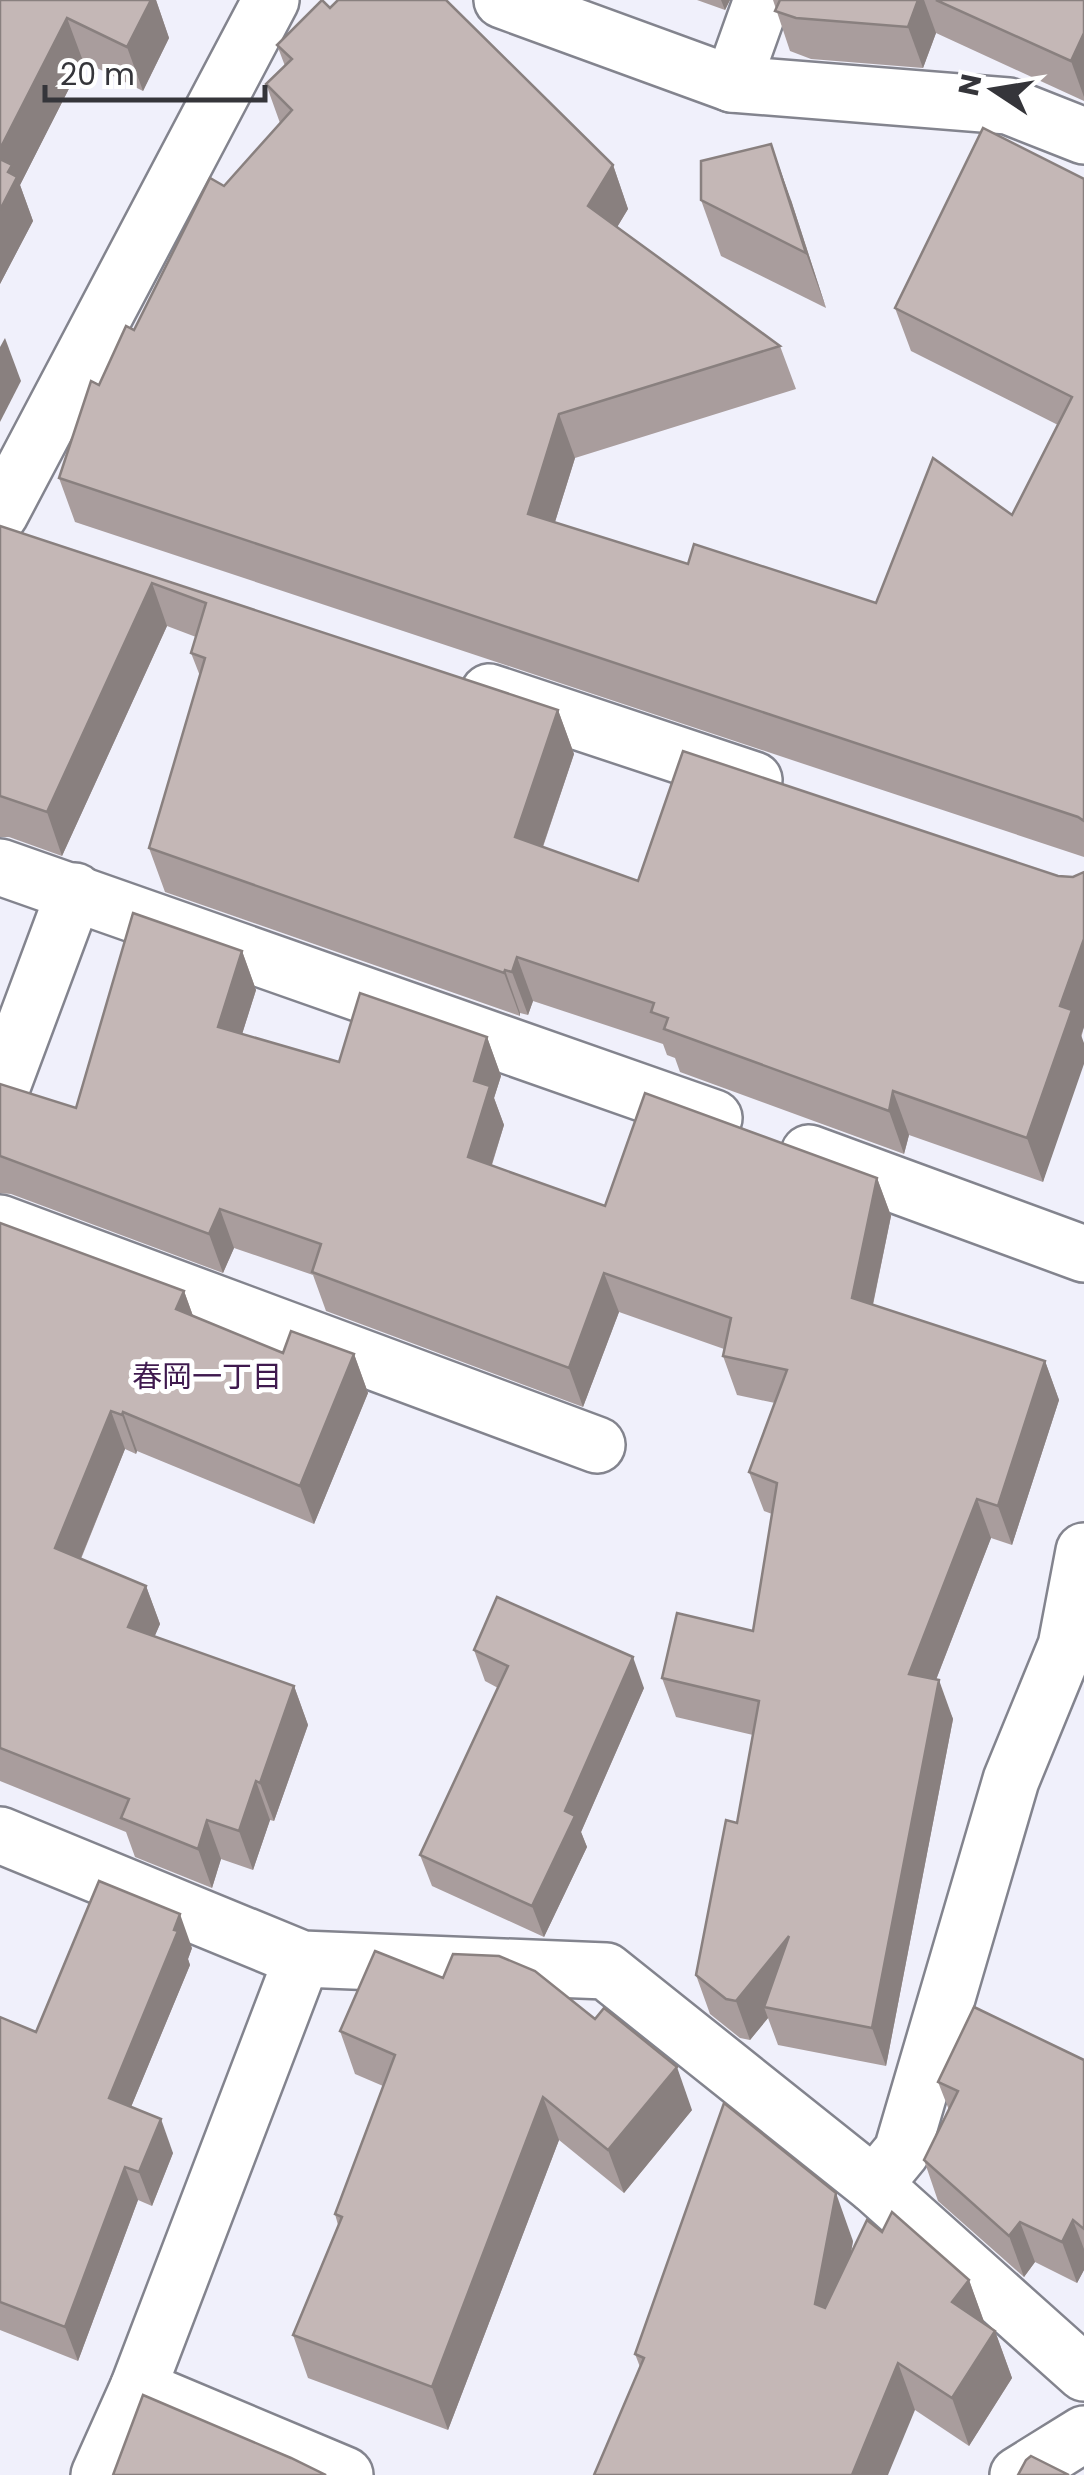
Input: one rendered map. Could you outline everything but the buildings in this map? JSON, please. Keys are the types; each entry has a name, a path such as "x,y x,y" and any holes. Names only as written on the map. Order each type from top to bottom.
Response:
{"street":[{"path":"12,529 271,0"},
{"path":"502,0 732,84 1008,106 1084,136"},
{"path":"732,84 762,0"},
{"path":"448,679 804,797"},
{"path":"0,867 688,1109 1084,1254"},
{"path":"0,1092 74,892"},
{"path":"0,1223 597,1446"},
{"path":"874,2185 902,2151 1011,1780 1066,1646 1084,1551"},
{"path":"0,1835 302,1959 606,1971 874,2185 1084,2374"},
{"path":"99,2475 138,2388 302,1959"},
{"path":"138,2388 345,2475"},
{"path":"1018,2475 1084,2434"}],"district":[{"name":"春岡一丁目","path":"207,1376"}]}
